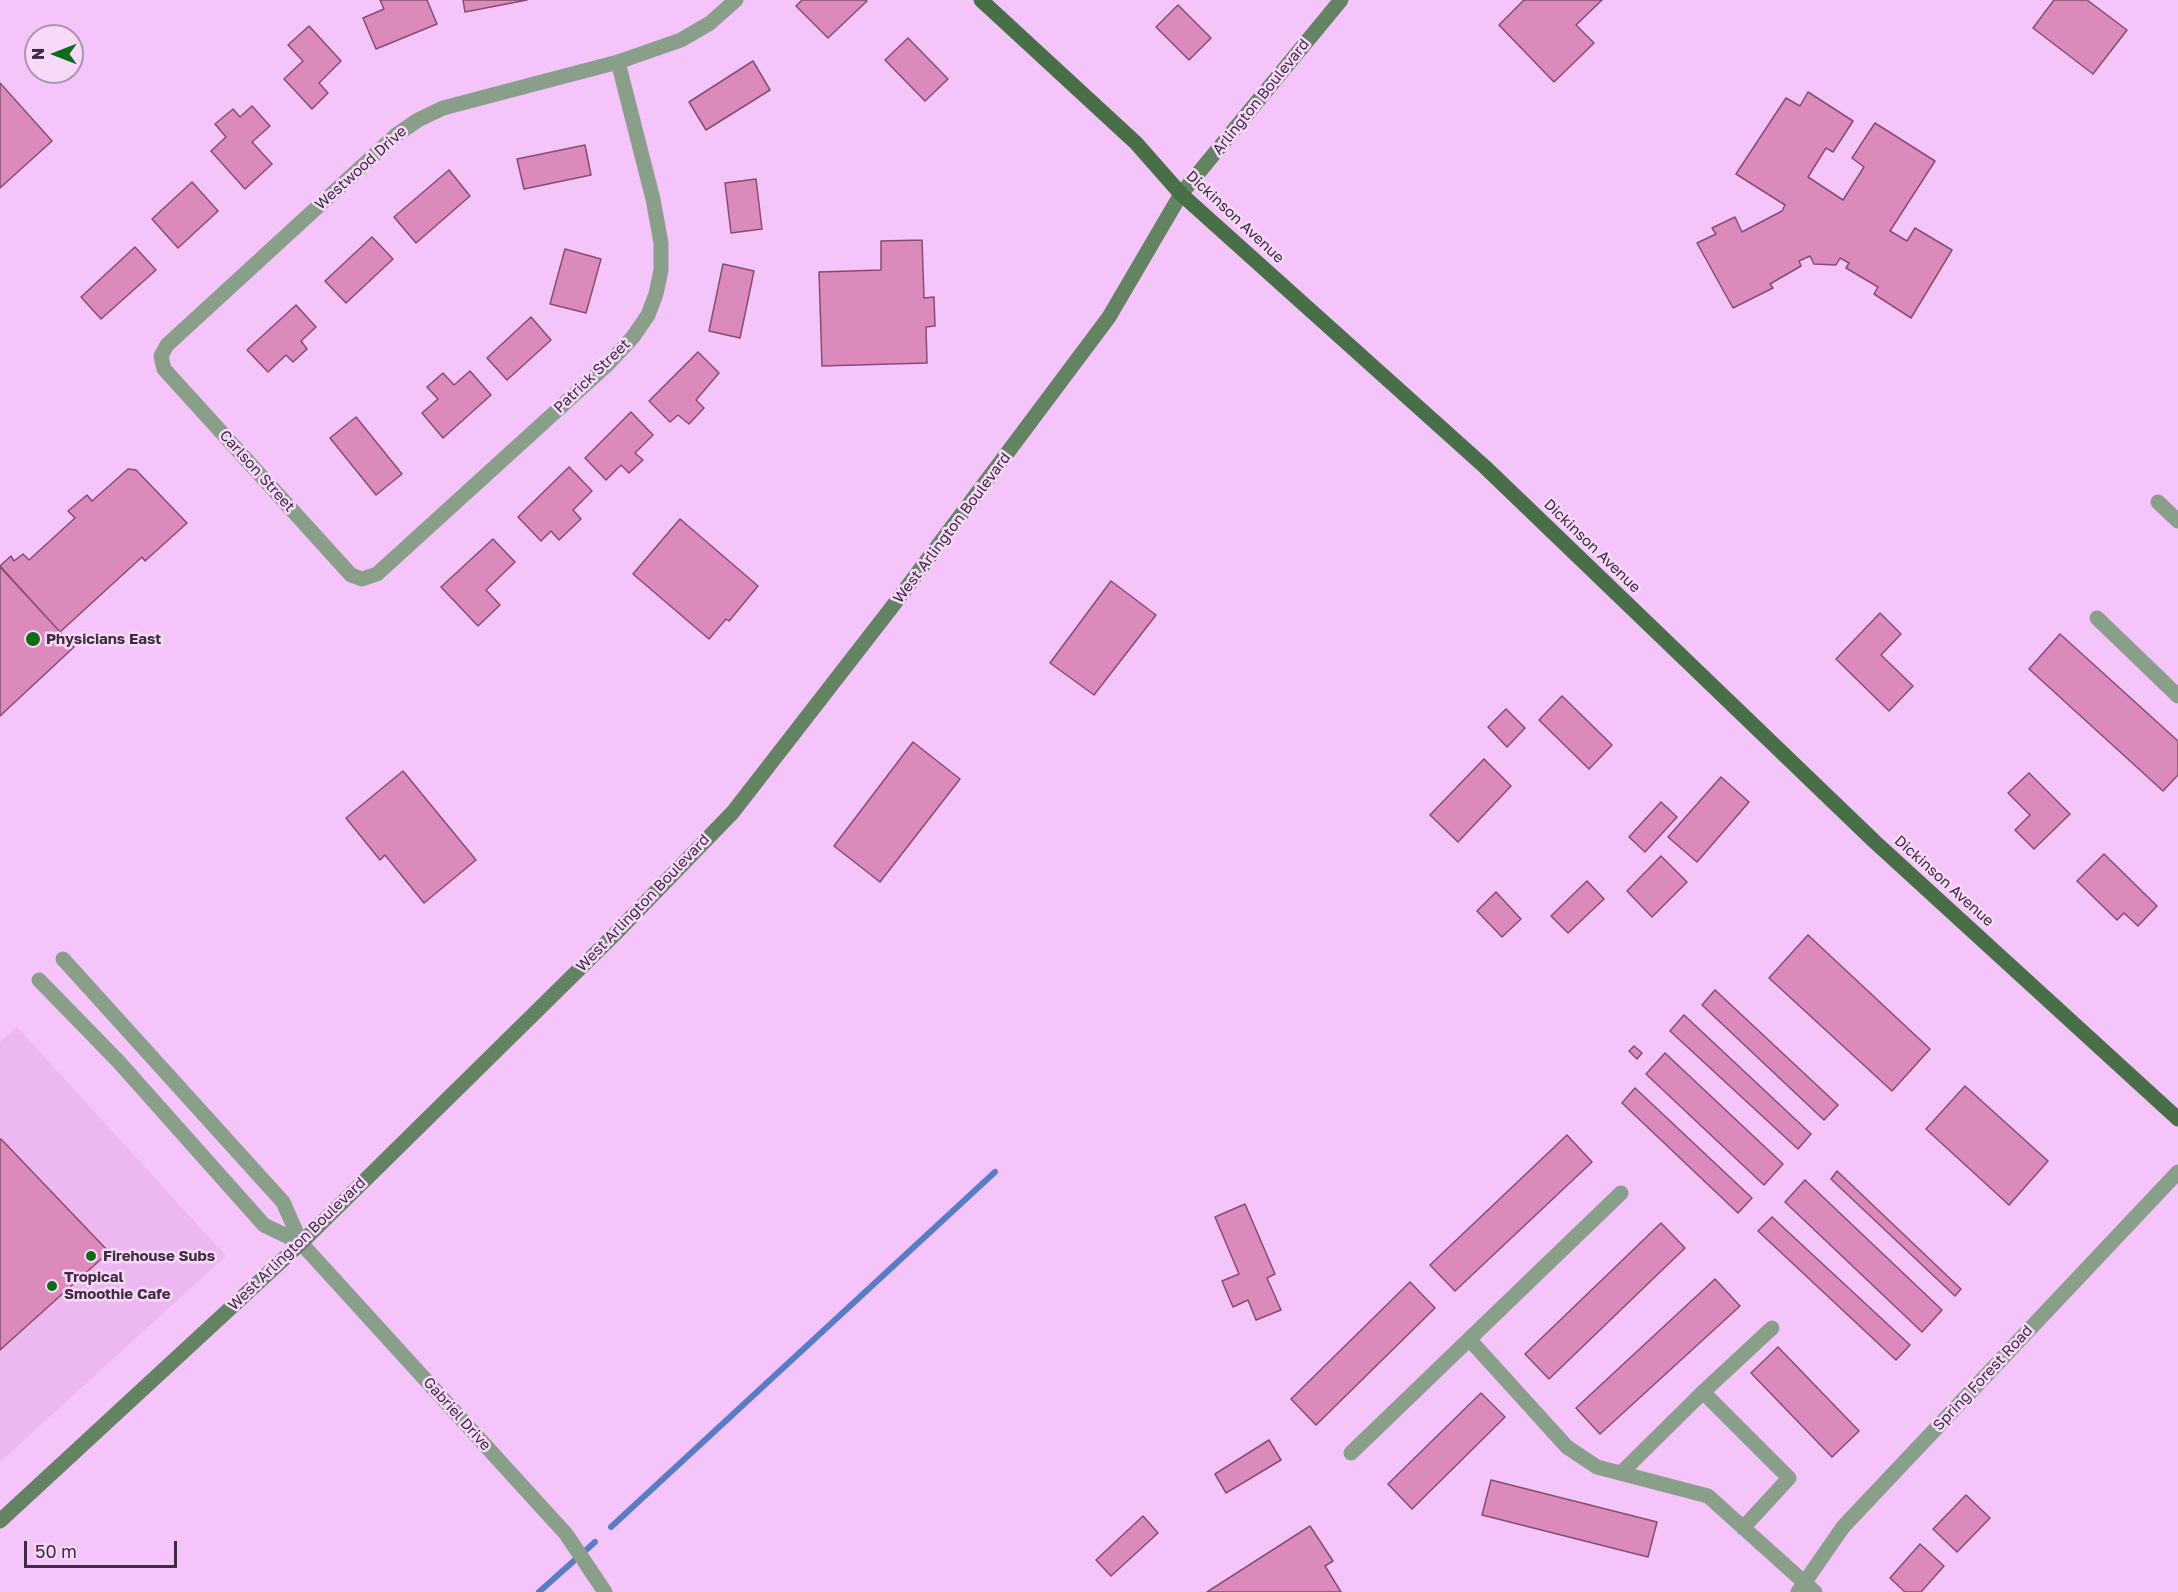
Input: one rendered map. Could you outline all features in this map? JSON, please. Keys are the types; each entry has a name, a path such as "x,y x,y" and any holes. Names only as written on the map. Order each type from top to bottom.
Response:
{"main road":[{"name":"Dickinson Avenue","path":"981,0 1136,143 1182,194 1485,467 1875,842 2178,1119"},
{"name":"Arlington Boulevard","path":"1182,194 1341,0"},
{"name":"West Arlington Boulevard","path":"0,1521 301,1243 614,935 733,812 892,607 1108,317 1182,194"}],"street":[{"name":"Westwood Drive","path":"161,356 167,345 193,321 396,135 418,120 443,108 618,62 681,40 710,23 736,0"},
{"name":"Patrick Street","path":"362,579 377,574 608,364 633,337 648,315 656,294 661,270 661,243 653,199 618,62"},
{"name":"Carlson Street","path":"161,356 164,369 351,575 362,579"},
{"path":"2157,502 2178,521"},
{"path":"2097,618 2178,696"},
{"path":"63,959 282,1202 301,1243"},
{"path":"39,980 117,1061 264,1225 301,1243"},
{"name":"Spring Forest Road","path":"1805,1589 1843,1527 2178,1172"},
{"path":"1351,1453 1621,1193"},
{"name":"Gabriel Drive","path":"301,1243 566,1534 605,1592"},
{"path":"1621,1473 1772,1328"},
{"path":"1469,1339 1567,1447 1597,1467 1707,1496 1805,1589"},
{"path":"1703,1392 1789,1478 1743,1528"}],"shaded area":[{"path":"17,1027 226,1256 0,1462 0,1042"}],"building":[{"path":"380,0 427,0 437,24 376,49 363,18 384,9"},
{"path":"463,0 527,0 465,12"},
{"path":"802,0 867,1 828,38 796,6"},
{"path":"1524,0 1602,0 1576,25 1594,43 1554,82 1499,25"},
{"path":"2054,0 2087,0 2127,30 2093,74 2033,28"},
{"path":"1178,5 1211,38 1189,60 1156,27"},
{"path":"309,26 341,61 319,83 328,93 312,109 284,79 303,61 288,45"},
{"path":"908,38 948,79 925,101 885,60"},
{"path":"753,61 770,90 706,130 689,102"},
{"path":"0,83 52,141 0,188"},
{"path":"1808,92 1853,121 1833,152 1826,148 1808,177 1843,200 1864,167 1852,158 1875,123 1935,161 1890,231 1907,241 1915,228 1952,250 1911,318 1874,294 1878,287 1846,268 1849,263 1840,258 1836,265 1814,264 1810,256 1799,261 1801,266 1770,284 1773,288 1733,308 1697,243 1716,234 1712,228 1735,217 1742,232 1782,211 1785,205 1736,174 1786,98 1800,106"},
{"path":"252,106 270,126 252,142 272,164 245,189 211,151 226,137 215,124 233,109 240,117"},
{"path":"585,145 591,175 524,189 517,159"},
{"path":"449,170 470,196 416,243 394,217"},
{"path":"756,179 762,229 731,233 725,183"},
{"path":"192,182 218,211 178,248 152,219"},
{"path":"372,237 393,259 346,303 325,281"},
{"path":"922,240 924,298 934,297 935,326 926,327 927,363 822,366 819,272 881,270 881,241"},
{"path":"135,247 156,270 101,319 81,297"},
{"path":"565,249 601,259 586,313 550,304"},
{"path":"723,264 754,271 740,338 709,331"},
{"path":"296,305 316,327 301,341 307,349 293,362 286,355 268,372 247,350"},
{"path":"531,317 551,340 507,380 487,358"},
{"path":"698,352 719,373 696,400 704,408 689,424 678,415 670,422 649,401"},
{"path":"470,371 491,395 443,438 422,413 438,399 427,387 443,373 454,385"},
{"path":"631,412 653,435 635,453 643,460 629,473 621,465 606,480 585,458"},
{"path":"356,417 402,474 376,495 330,438"},
{"path":"569,467 592,491 573,510 581,519 559,540 551,531 541,541 518,517"},
{"path":"128,469 136,470 187,523 145,561 142,557 60,632 0,566 11,556 14,561 23,554 29,560 75,518 68,511 87,495 92,501"},
{"path":"680,519 758,586 729,621 726,619 709,639 633,574"},
{"path":"493,539 515,562 486,590 500,605 478,626 441,587"},
{"name":"Physicians East","path":"0,567 74,647 0,716"},
{"path":"1111,581 1156,615 1094,695 1050,663"},
{"path":"1880,613 1901,634 1881,655 1913,686 1889,711 1836,659"},
{"path":"2060,634 2178,741 2178,775 2163,791 2029,669"},
{"path":"1562,696 1612,745 1589,769 1539,720"},
{"path":"1506,709 1525,728 1507,747 1488,727"},
{"path":"913,742 960,779 880,882 834,846"},
{"path":"1484,759 1511,786 1458,842 1430,815"},
{"path":"403,771 476,860 424,903 385,855 380,860 346,818"},
{"path":"2029,773 2070,814 2034,849 2015,830 2030,815 2008,793"},
{"path":"1721,777 1749,802 1697,862 1668,837"},
{"path":"1661,802 1677,817 1645,852 1629,837"},
{"path":"2104,854 2157,906 2138,926 2124,913 2117,920 2077,881"},
{"path":"1661,856 1687,882 1652,917 1627,891"},
{"path":"1587,881 1604,899 1568,933 1551,916"},
{"path":"1496,892 1521,919 1502,937 1477,911"},
{"path":"1808,935 1930,1049 1892,1091 1769,978"},
{"path":"1715,990 1838,1105 1824,1120 1702,1005"},
{"path":"1684,1015 1811,1134 1798,1149 1670,1031"},
{"path":"1634,1046 1642,1053 1637,1059 1629,1051"},
{"path":"1665,1053 1783,1164 1764,1185 1646,1074"},
{"path":"1965,1086 2048,1161 2009,1205 1926,1129"},
{"path":"1635,1088 1752,1198 1738,1213 1622,1103"},
{"path":"1567,1135 1592,1162 1455,1291 1430,1265"},
{"path":"0,1140 109,1252 0,1350"},
{"path":"1837,1171 1961,1289 1955,1296 1831,1179"},
{"path":"1805,1180 1942,1310 1922,1332 1785,1202"},
{"path":"1245,1204 1275,1274 1267,1278 1281,1310 1256,1320 1248,1300 1233,1307 1222,1281 1239,1274 1215,1217"},
{"path":"1772,1217 1910,1345 1896,1360 1758,1231"},
{"path":"1661,1223 1685,1248 1549,1379 1525,1354"},
{"path":"1715,1279 1740,1306 1600,1434 1576,1408"},
{"path":"1410,1282 1435,1308 1316,1425 1291,1399"},
{"path":"1778,1347 1859,1431 1832,1457 1751,1373"},
{"path":"1481,1393 1505,1417 1412,1509 1388,1484"},
{"path":"1269,1440 1281,1460 1226,1493 1215,1474"},
{"path":"1491,1480 1657,1522 1648,1557 1482,1515"},
{"path":"1966,1495 1990,1518 1957,1552 1933,1529"},
{"path":"1143,1516 1158,1533 1111,1576 1096,1560"},
{"path":"1310,1526 1333,1561 1325,1566 1341,1592 1207,1592"},
{"path":"1920,1544 1944,1566 1921,1592 1905,1592 1890,1578"}],"waterway":[{"path":"611,1527 995,1172"},
{"path":"539,1592 595,1542"}],"place":[{"name":"Physicians East","path":"33,639"},
{"name":"Firehouse Subs","path":"91,1256"},
{"name":"Tropical Smoothie Cafe","path":"52,1286"}]}
